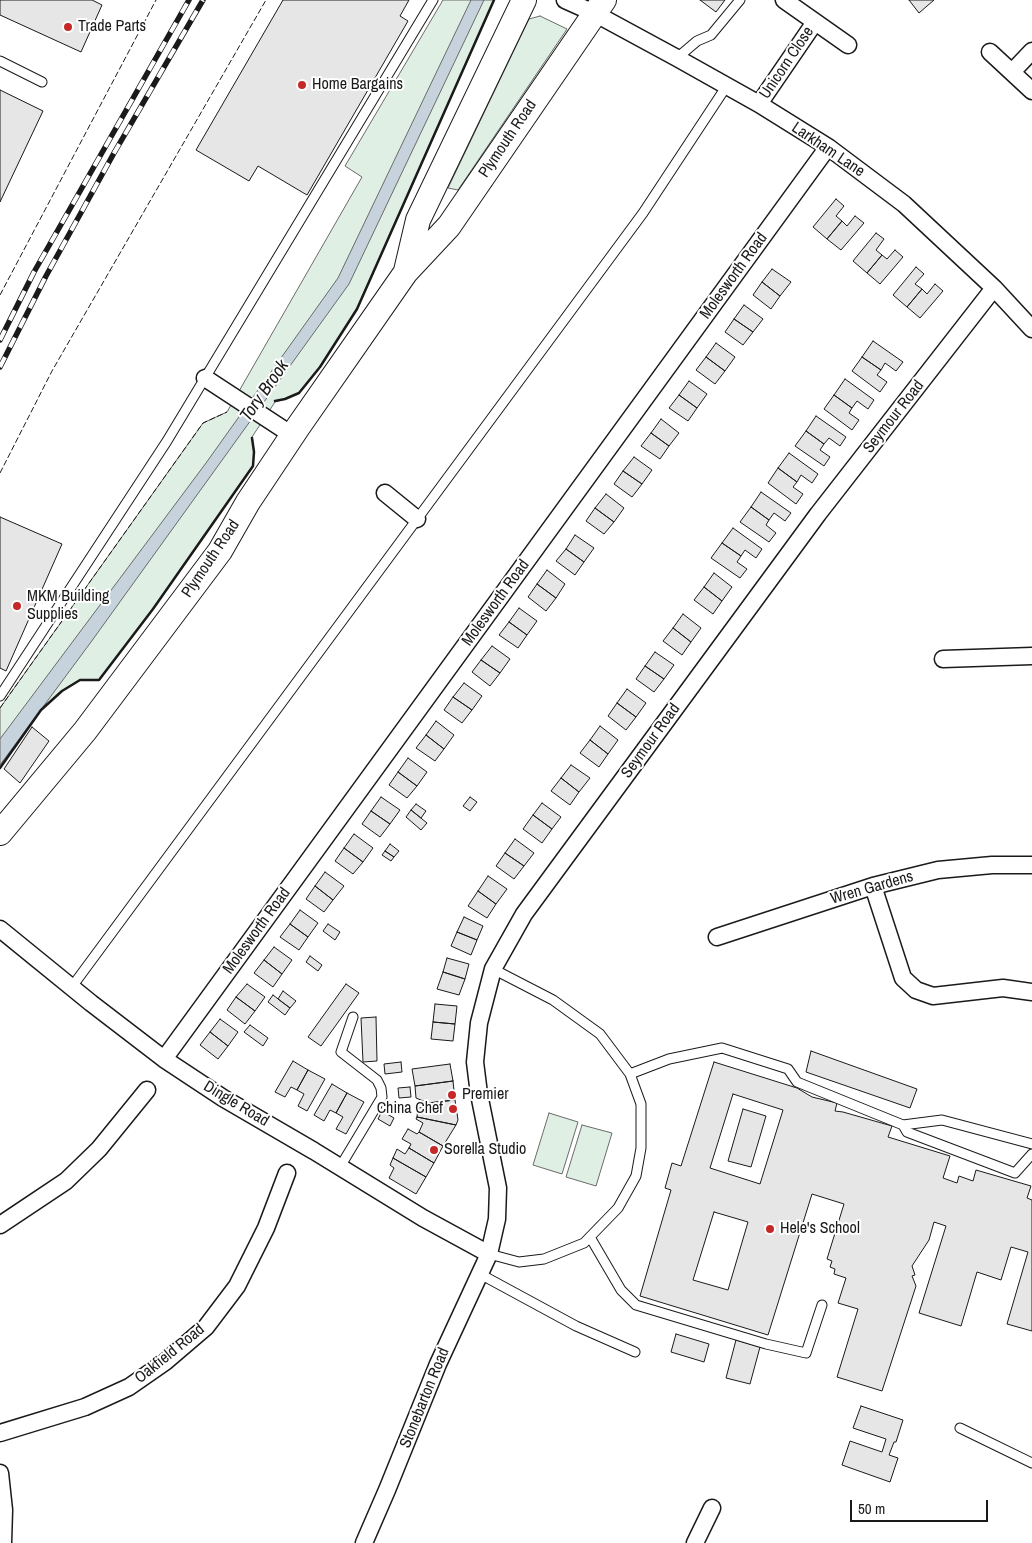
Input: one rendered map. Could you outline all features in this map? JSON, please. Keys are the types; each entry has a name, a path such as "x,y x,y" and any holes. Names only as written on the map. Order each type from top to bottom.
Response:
{"main road":[{"name":"Plymouth Road","path":"406,272 418,220 524,0"},
{"name":"Plymouth Road","path":"0,833 85,731 220,551 248,502 292,435 406,272 449,226 599,7"}],"street":[{"name":"Larkham Lane","path":"566,0 599,7 677,58 758,104 828,148 904,204 994,288 1032,329"},
{"name":"Unicorn Close","path":"784,0 848,45"},
{"name":"Unicorn Close","path":"758,104 815,22"},
{"path":"1012,72 1032,50"},
{"path":"990,52 1032,90"},
{"name":"Molesworth Road","path":"164,1059 828,148"},
{"name":"Seymour Road","path":"489,1254 497,1219 498,1188 479,1094 475,1062 479,1023 493,970 524,914 818,514 994,288"},
{"path":"204,378 292,435"},
{"path":"385,493 416,519"},
{"path":"943,659 1032,656"},
{"name":"Wren Gardens","path":"717,937 873,886 938,870 1032,865"},
{"path":"873,886 903,978 916,990 934,996 1003,988 1032,992"},
{"name":"Dingle Road","path":"0,928 71,988 164,1059 223,1098 423,1218 489,1254"},
{"path":"0,1225 66,1181 99,1149 147,1090"},
{"name":"Oakfield Road","path":"0,1434 85,1407 129,1387 165,1362 206,1327 236,1286 266,1228 287,1173"},
{"name":"Stonebarton Road","path":"364,1543 388,1490 438,1364 489,1254"},
{"path":"0,1473 4,1510 3,1543"},
{"path":"695,1543 712,1508"}],"lane":[{"path":"0,696 167,441 433,0"},
{"path":"677,58 697,41 711,35 740,0"},
{"path":"0,62 42,82"},
{"path":"71,988 643,213 726,87"},
{"path":"489,1254 519,1262 544,1259 584,1243 618,1208 636,1176 642,1148 641,1104 630,1074 600,1034 553,1000 493,970"},
{"path":"340,1167 382,1097 381,1088 377,1080 341,1052 353,1017"},
{"path":"630,1074 668,1059 722,1048 788,1069 797,1082 903,1125 942,1120 1032,1144"},
{"path":"903,1125 907,1132 1015,1172 1032,1154"},
{"path":"590,1237 621,1290 636,1305 766,1344 806,1353 822,1305"},
{"path":"480,1274 576,1326 635,1352"},
{"path":"960,1428 1032,1463"}],"green space":[{"path":"443,0 494,0 357,309 320,367 299,393 275,402 252,437 253,466 153,609 99,680 80,680 62,691 41,710 0,765 0,708 203,423 227,412 362,177 345,166"},
{"path":"540,16 567,29 458,190 448,188 529,19"},
{"path":"549,1113 578,1122 562,1174 533,1165"},
{"path":"582,1125 612,1133 596,1186 566,1177"}],"water":[{"name":"Tory Brook","path":"471,0 484,0 349,284 0,765 0,739 206,463 338,278"}],"building":[{"path":"0,0 92,0 102,5 81,52 0,15"},
{"name":"Home Bargains","path":"283,0 409,0 400,16 408,21 307,195 258,166 249,181 196,150"},
{"path":"700,0 725,0 716,12"},
{"path":"909,0 934,0 919,13"},
{"path":"0,90 43,111 0,202"},
{"path":"836,199 844,206 836,216 842,221 827,239 813,227"},
{"path":"855,216 864,223 841,250 827,239 842,221 847,226"},
{"path":"876,233 884,239 876,250 882,255 867,273 853,261"},
{"path":"895,250 903,257 880,284 867,273 882,255 887,259"},
{"path":"916,267 924,274 915,284 922,289 907,307 893,295"},
{"path":"772,269 791,282 780,296 762,282"},
{"path":"762,282 780,296 771,309 753,295"},
{"path":"935,284 943,291 920,318 907,307 922,289 927,294"},
{"path":"744,305 763,319 753,332 734,319"},
{"path":"734,319 753,332 743,345 725,332"},
{"path":"873,341 903,362 896,371 885,363 881,370 862,357"},
{"path":"716,343 735,357 725,371 706,357"},
{"path":"706,357 725,371 715,384 696,370"},
{"path":"862,357 881,370 877,375 887,382 880,392 852,371"},
{"path":"845,379 874,400 868,409 857,401 852,408 834,395"},
{"path":"689,381 707,394 697,408 679,395"},
{"path":"679,395 697,408 688,421 669,408"},
{"path":"834,395 852,408 849,413 859,420 852,430 824,409"},
{"path":"816,416 846,437 840,446 829,438 824,444 806,431"},
{"path":"661,419 679,433 669,446 651,433"},
{"path":"806,431 824,444 820,450 830,457 824,466 795,446"},
{"path":"651,433 669,446 660,459 641,446"},
{"path":"789,453 818,474 812,483 801,475 797,482 778,468"},
{"path":"634,457 652,470 642,484 623,471"},
{"path":"778,468 797,482 793,487 803,494 796,504 768,483"},
{"path":"623,471 642,484 632,497 614,484"},
{"path":"761,492 791,513 785,521 774,513 769,520 751,507"},
{"path":"606,494 624,508 614,522 595,508"},
{"path":"751,507 769,520 766,525 776,533 769,542 740,522"},
{"path":"595,508 614,522 604,534 586,521"},
{"name":"MKM Building Supplies","path":"0,517 62,544 6,671 0,668"},
{"path":"733,528 762,549 756,558 745,550 741,556 722,543"},
{"path":"575,535 594,548 584,562 566,549"},
{"path":"722,543 741,556 737,562 747,569 740,578 711,558"},
{"path":"566,549 584,562 575,575 556,561"},
{"path":"547,570 565,584 556,598 537,584"},
{"path":"714,573 732,587 722,601 704,587"},
{"path":"537,584 556,598 546,611 528,597"},
{"path":"704,587 722,601 713,614 694,600"},
{"path":"519,608 537,621 527,635 509,622"},
{"path":"683,614 701,628 691,642 673,628"},
{"path":"509,622 527,635 518,648 499,635"},
{"path":"673,628 691,642 682,655 663,641"},
{"path":"492,646 510,659 500,673 481,660"},
{"path":"655,652 674,665 664,679 645,666"},
{"path":"481,660 500,673 490,686 472,672"},
{"path":"645,666 664,679 654,692 636,679"},
{"path":"464,683 482,696 472,710 453,697"},
{"path":"627,689 646,703 636,717 617,703"},
{"path":"453,697 472,710 462,723 444,710"},
{"path":"617,703 636,717 626,730 608,716"},
{"path":"436,721 454,735 444,749 426,735"},
{"path":"600,726 618,740 608,754 590,740"},
{"path":"32,727 49,741 20,783 4,769"},
{"path":"426,735 444,749 435,761 416,748"},
{"path":"590,740 608,754 599,767 580,753"},
{"path":"408,758 427,772 417,786 398,772"},
{"path":"571,765 590,778 579,792 561,778"},
{"path":"398,772 417,786 407,798 389,785"},
{"path":"561,778 579,792 570,805 551,791"},
{"path":"381,797 400,810 390,824 371,811"},
{"path":"470,797 477,802 470,811 463,806"},
{"path":"542,803 561,817 552,829 533,815"},
{"path":"416,804 426,811 421,818 411,810"},
{"path":"411,810 427,823 421,830 406,817"},
{"path":"371,811 390,824 380,837 362,824"},
{"path":"533,815 552,829 542,843 523,829"},
{"path":"354,834 373,848 363,862 344,848"},
{"path":"515,839 534,853 524,866 505,853"},
{"path":"390,844 399,851 394,857 385,851"},
{"path":"344,848 363,862 353,874 335,861"},
{"path":"385,851 394,857 391,861 382,855"},
{"path":"505,853 524,866 514,879 496,866"},
{"path":"325,872 344,886 333,900 315,886"},
{"path":"488,876 507,889 496,904 478,891"},
{"path":"315,886 333,900 324,912 306,899"},
{"path":"478,891 496,904 487,918 468,906"},
{"path":"300,910 318,923 308,937 290,924"},
{"path":"464,917 483,926 477,940 457,932"},
{"path":"290,924 308,937 299,950 280,937"},
{"path":"328,924 340,932 335,940 323,931"},
{"path":"457,932 477,940 471,955 451,946"},
{"path":"274,947 292,960 282,974 264,960"},
{"path":"310,956 322,965 318,971 306,962"},
{"path":"447,958 469,964 465,979 443,972"},
{"path":"264,960 282,974 273,987 254,973"},
{"path":"443,972 465,979 459,995 437,989"},
{"path":"247,984 265,997 255,1011 236,997"},
{"path":"346,984 359,993 321,1046 308,1037"},
{"path":"283,991 296,1001 290,1008 278,999"},
{"path":"273,995 290,1008 285,1015 268,1002"},
{"path":"236,997 255,1011 245,1024 227,1010"},
{"path":"435,1004 457,1006 455,1024 433,1022"},
{"path":"376,1017 377,1061 363,1062 361,1018"},
{"path":"220,1019 238,1032 228,1046 210,1032"},
{"path":"433,1022 455,1024 453,1041 431,1039"},
{"path":"250,1025 268,1038 263,1046 244,1032"},
{"path":"210,1032 228,1046 218,1059 200,1045"},
{"path":"811,1051 917,1089 910,1108 806,1072"},
{"path":"293,1061 308,1070 297,1090 291,1087 285,1097 275,1092"},
{"path":"401,1062 402,1072 385,1074 384,1064"},
{"path":"714,1062 797,1088 812,1097 837,1103 835,1111 892,1126 888,1137 950,1156 943,1178 957,1183 959,1176 973,1181 976,1170 1031,1186 1027,1198 1032,1200 1032,1331 1007,1324 1028,1252 1011,1247 1001,1280 977,1272 961,1326 919,1313 946,1226 934,1222 929,1240 912,1266 915,1275 912,1276 916,1286 882,1391 837,1377 858,1309 838,1303 846,1278 834,1274 835,1269 830,1267 832,1261 827,1259 844,1204 812,1194 768,1335 640,1296 671,1190 665,1188 672,1163 681,1166","holes":["733,1094 783,1110 760,1184 710,1168","714,1212 748,1222 728,1290 693,1280"]},
{"path":"450,1064 453,1081 415,1086 412,1069"},
{"path":"308,1070 325,1079 307,1111 298,1106 304,1094 297,1090"},
{"path":"453,1081 455,1100 428,1103 416,1098 415,1086"},
{"path":"332,1084 347,1093 336,1113 330,1110 324,1121 314,1115"},
{"path":"410,1087 411,1097 399,1098 398,1088"},
{"path":"347,1093 364,1102 346,1134 336,1129 343,1117 336,1113"},
{"path":"455,1100 458,1120 456,1125 417,1117 418,1108 428,1107 428,1103"},
{"path":"743,1109 766,1116 751,1167 728,1161"},
{"path":"382,1111 394,1118 390,1126 378,1119"},
{"path":"417,1117 456,1125 443,1146 419,1132 423,1123 416,1119"},
{"path":"408,1129 417,1134 419,1132 443,1146 434,1163 409,1148 411,1144 402,1139"},
{"path":"409,1148 434,1163 426,1177 393,1158 397,1149 405,1154"},
{"path":"393,1158 426,1177 416,1194 389,1178 394,1168 390,1165"},
{"path":"676,1334 709,1344 704,1362 671,1352"},
{"path":"736,1340 760,1347 750,1384 726,1378"},
{"path":"861,1406 903,1420 896,1442 894,1442 889,1455 898,1458 890,1482 842,1465 850,1441 882,1452 886,1439 853,1428"}],"railway":[{"path":"0,340 34,272 189,0"},
{"path":"0,367 46,276 114,153 203,0"}],"fence":[{"path":"0,295 156,0"},
{"path":"0,473 52,371 266,0"},
{"path":"0,708 203,423 227,412"}],"wall":[{"path":"275,401 299,393 320,367 357,309 494,0"},
{"path":"0,768 41,710 62,691 80,680 99,680 153,609 253,466 252,438"}],"place":[{"name":"Trade Parts","path":"68,27"},
{"name":"Home Bargains","path":"302,85"},
{"name":"MKM Building Supplies","path":"17,606"},
{"name":"Premier","path":"452,1095"},
{"name":"China Chef","path":"453,1109"},
{"name":"Sorella Studio","path":"434,1150"},
{"name":"Hele's School","path":"770,1229"}]}
